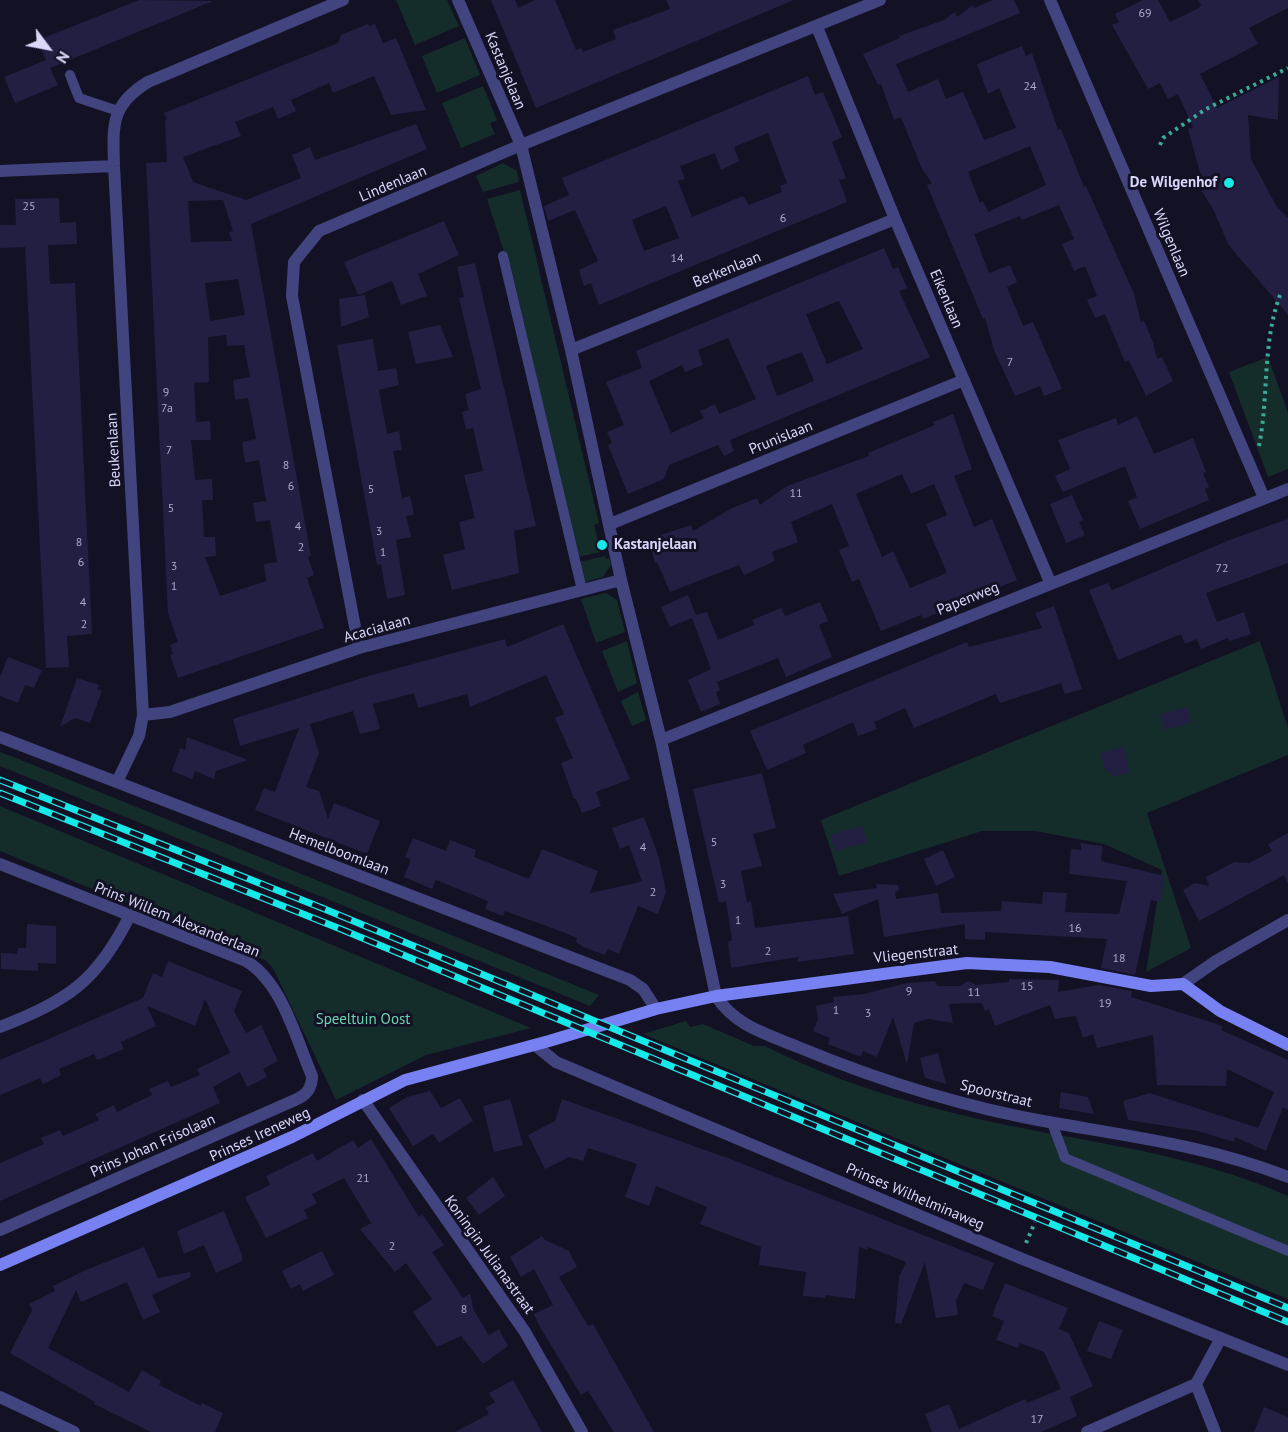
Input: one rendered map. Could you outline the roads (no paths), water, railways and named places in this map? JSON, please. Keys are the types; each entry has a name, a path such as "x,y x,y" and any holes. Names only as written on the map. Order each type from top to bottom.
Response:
{"main road":[{"name":"Vliegenstraat","path":"536,1045 656,1009 716,996 967,963 1050,967 1151,986 1183,984"},
{"path":"1183,984 1220,1011 1288,1045"},
{"name":"Prinses Ireneweg","path":"0,1265 292,1137 363,1100 421,1074 536,1045"}],"street":[{"path":"118,111 132,92 148,81 344,0"},
{"name":"Kastanjelaan","path":"458,0 521,145 571,350 621,580 661,740 716,996"},
{"name":"Lindenlaan","path":"359,648 292,296 294,262 319,231 521,145 818,27 880,0"},
{"name":"Wilgenlaan","path":"1050,0 1264,498"},
{"name":"Eikenlaan","path":"818,27 895,219 1050,582"},
{"name":"Beukenlaan","path":"117,782 139,736 143,715 114,166 113,128 118,111"},
{"path":"0,171 114,166"},
{"name":"Berkenlaan","path":"571,350 895,219"},
{"name":"Prunislaan","path":"610,524 964,380"},
{"name":"Papenweg","path":"661,740 1050,582 1288,489"},
{"name":"Acacialaan","path":"143,715 171,712 359,648 621,580"},
{"name":"Hemelboomlaan","path":"0,737 630,980 643,989 656,1009"},
{"name":"Prins Willem Alexanderlaan","path":"0,864 246,961 262,972 274,988 312,1076 312,1083"},
{"path":"0,1027 62,999 89,979 113,950 130,915"},
{"path":"1183,984 1216,961 1288,920"},
{"name":"Spoorstraat","path":"716,996 729,1015 748,1026 856,1071 964,1102 1052,1123 1163,1140 1260,1166 1288,1177"},
{"name":"Prinses Wilhelminaweg","path":"536,1045 556,1062 1020,1258 1288,1365"},
{"name":"Prins Johan Frisolaan","path":"0,1230 295,1100 304,1095 312,1083"},
{"name":"Koningin Julianastraat","path":"363,1100 525,1332 582,1432"},
{"path":"1087,1432 1196,1384 1221,1338"},
{"path":"1196,1384 1215,1432"},
{"path":"0,1397 74,1432"}],"lane":[{"path":"70,75 79,98 118,111"},
{"path":"503,256 582,590"},
{"path":"1052,1123 1065,1158 1288,1251"}],"railway":[{"path":"0,780 322,908 1288,1308"},
{"path":"0,793 343,930 1288,1322"}],"place":[{"name":"De Wilgenhof","path":"1229,183"},
{"name":"Kastanjelaan","path":"602,545"}],"park label":[{"name":"Speeltuin Oost","path":"363,1020"}]}
